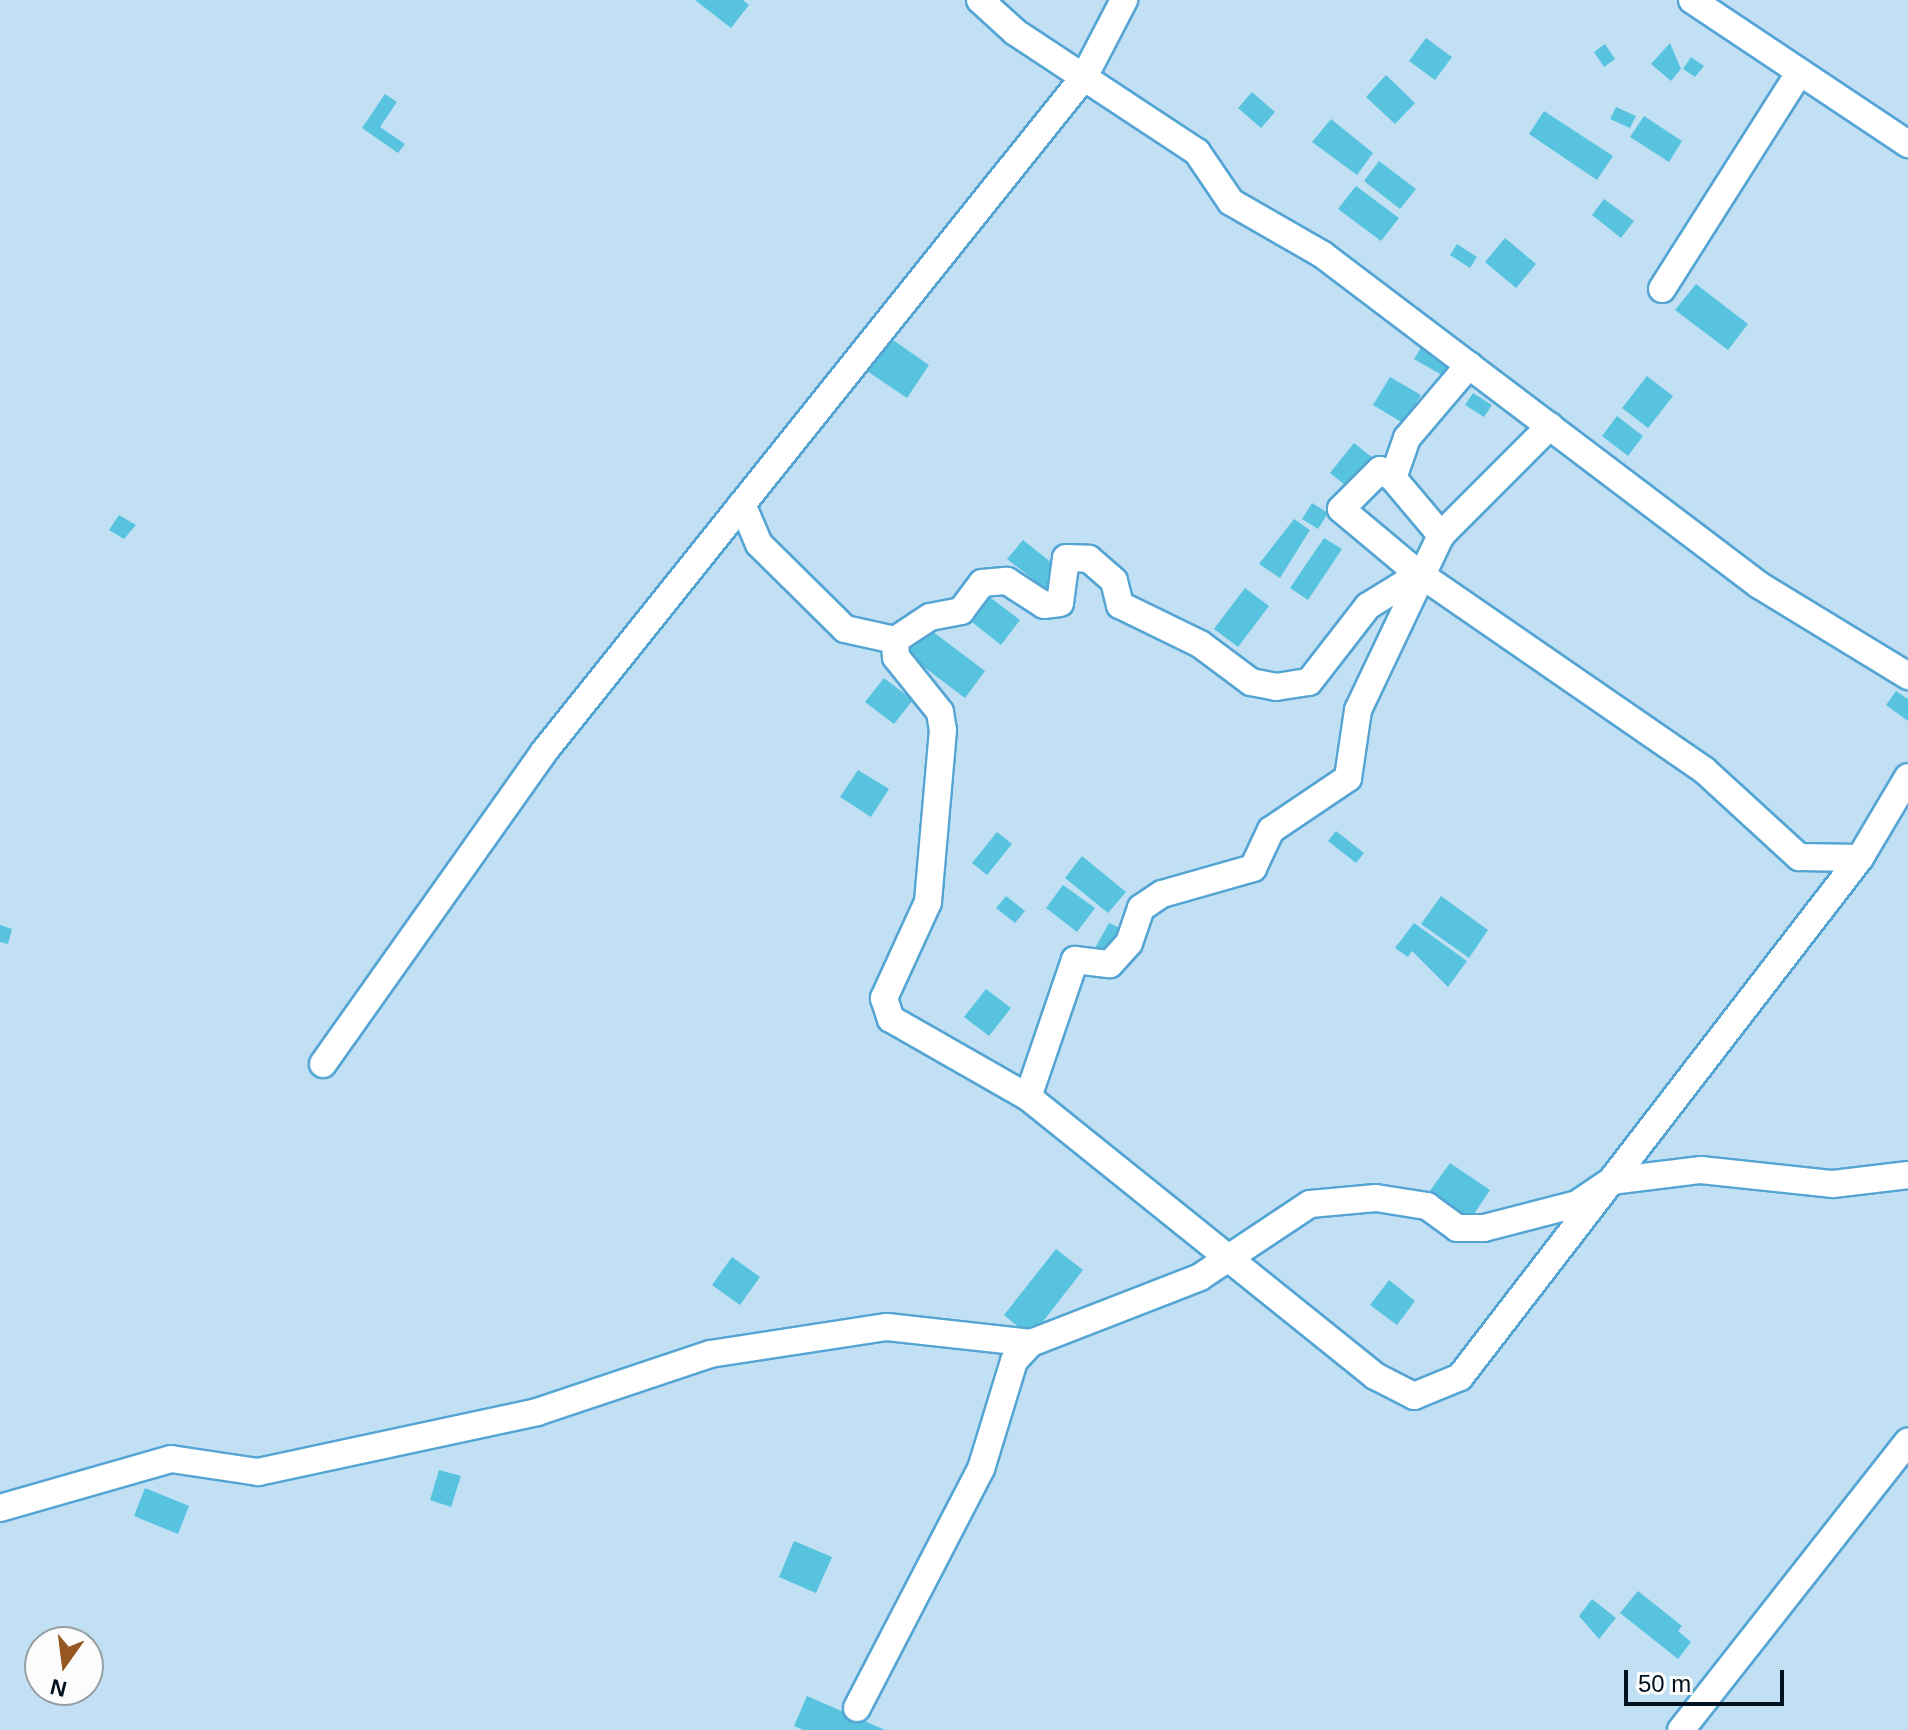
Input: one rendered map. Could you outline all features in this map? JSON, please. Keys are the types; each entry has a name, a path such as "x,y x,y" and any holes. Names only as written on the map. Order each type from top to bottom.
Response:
{"street":[{"path":"980,0 1084,77 1197,152 1231,202 1323,255 1759,585 1908,676"},
{"path":"323,1064 543,753 1084,77 1124,0"},
{"path":"1692,0 1908,144"},
{"path":"1662,289 1799,73"},
{"path":"1393,478 1407,438 1469,365"},
{"path":"1028,1097 1075,960 1110,964 1129,943 1141,908 1162,894 1253,868 1271,830 1348,778 1358,710 1441,535 1550,426"},
{"path":"1441,535 1393,478 1380,470 1341,509 1420,574 1704,770 1799,857 1860,858"},
{"path":"742,504 759,544 814,604 845,629 895,640 930,617 961,611 982,583 1007,581 1044,605 1060,603 1066,558 1089,559 1114,581 1120,605 1200,644 1251,682 1276,687 1309,682 1368,606 1420,574"},
{"path":"895,640 896,657 940,712 943,730 928,902 884,998 891,1019 917,1037 1028,1097 1107,1154 1225,1260 1375,1376 1414,1396 1460,1377 1860,858 1908,777"},
{"path":"857,1708 981,1469 1014,1361 1031,1343 1200,1277 1310,1204 1376,1198 1427,1206 1457,1228 1484,1228 1577,1204 1611,1181 1701,1170 1833,1184 1908,1175"},
{"path":"0,1508 171,1459 258,1472 521,1416 710,1354 887,1327 1031,1343"},
{"path":"1681,1730 1908,1442"}],"building":[{"path":"695,0 743,0 749,5 731,28"},
{"path":"1426,38 1452,57 1435,80 1409,61"},
{"path":"1670,43 1681,69 1671,81 1651,64"},
{"path":"1605,44 1615,59 1604,67 1594,52"},
{"path":"1691,57 1704,66 1695,77 1683,69"},
{"path":"1386,75 1415,103 1395,124 1366,97"},
{"path":"1252,92 1275,112 1261,128 1238,108"},
{"path":"385,94 397,102 380,127 405,144 398,153 362,128"},
{"path":"1616,107 1636,116 1630,128 1610,119"},
{"path":"1544,111 1613,156 1597,180 1529,134"},
{"path":"1644,116 1682,141 1669,162 1630,137"},
{"path":"1331,119 1373,153 1357,175 1312,142"},
{"path":"1379,161 1416,189 1400,209 1364,181"},
{"path":"1356,186 1399,218 1381,241 1338,209"},
{"path":"1604,199 1634,221 1621,238 1592,215"},
{"path":"1505,238 1536,264 1516,288 1485,262"},
{"path":"1457,244 1477,257 1470,268 1450,255"},
{"path":"1696,284 1748,324 1728,350 1675,310"},
{"path":"890,338 929,365 907,398 867,371"},
{"path":"1422,346 1455,365 1447,378 1414,359"},
{"path":"1647,376 1673,396 1648,428 1622,408"},
{"path":"1390,377 1421,395 1403,423 1373,405"},
{"path":"1473,393 1492,405 1484,417 1465,405"},
{"path":"1617,416 1643,436 1628,456 1602,436"},
{"path":"1354,443 1374,459 1353,477 1350,489 1330,473"},
{"path":"1312,503 1328,513 1318,529 1302,519"},
{"path":"119,515 136,525 124,539 109,530"},
{"path":"1294,519 1310,530 1280,578 1259,564"},
{"path":"1324,538 1342,549 1308,600 1290,588"},
{"path":"1023,540 1062,571 1047,590 1007,559"},
{"path":"1245,588 1269,606 1238,647 1214,629"},
{"path":"987,595 1020,620 1001,645 968,619"},
{"path":"924,625 985,671 965,698 904,652"},
{"path":"884,678 913,700 894,724 865,702"},
{"path":"1896,691 1908,699 1908,721 1886,705"},
{"path":"858,770 889,789 871,817 840,797"},
{"path":"1336,831 1364,853 1356,863 1328,841"},
{"path":"997,832 1012,844 987,875 972,863"},
{"path":"1082,856 1126,892 1108,913 1065,878"},
{"path":"1063,885 1095,908 1077,932 1046,908"},
{"path":"1006,896 1025,911 1015,923 996,908"},
{"path":"1441,896 1488,930 1469,958 1421,924"},
{"path":"1109,923 1122,929 1108,956 1095,948"},
{"path":"1414,923 1467,961 1448,987 1412,951 1408,957 1395,948"},
{"path":"0,925 12,929 8,944 0,942"},
{"path":"986,989 1011,1008 989,1036 964,1017"},
{"path":"1450,1163 1490,1190 1470,1220 1429,1192"},
{"path":"1056,1249 1083,1270 1031,1337 1004,1315"},
{"path":"732,1257 760,1277 740,1305 712,1285"},
{"path":"1389,1280 1415,1301 1397,1325 1370,1305"},
{"path":"439,1470 461,1476 451,1507 430,1500"},
{"path":"145,1488 189,1506 178,1534 134,1516"},
{"path":"794,1541 832,1557 816,1593 779,1577"},
{"path":"1638,1591 1682,1626 1678,1631 1691,1642 1678,1659 1620,1613"},
{"path":"1592,1599 1616,1618 1599,1639 1579,1616"},
{"path":"807,1696 885,1730 803,1730 794,1726"}]}
